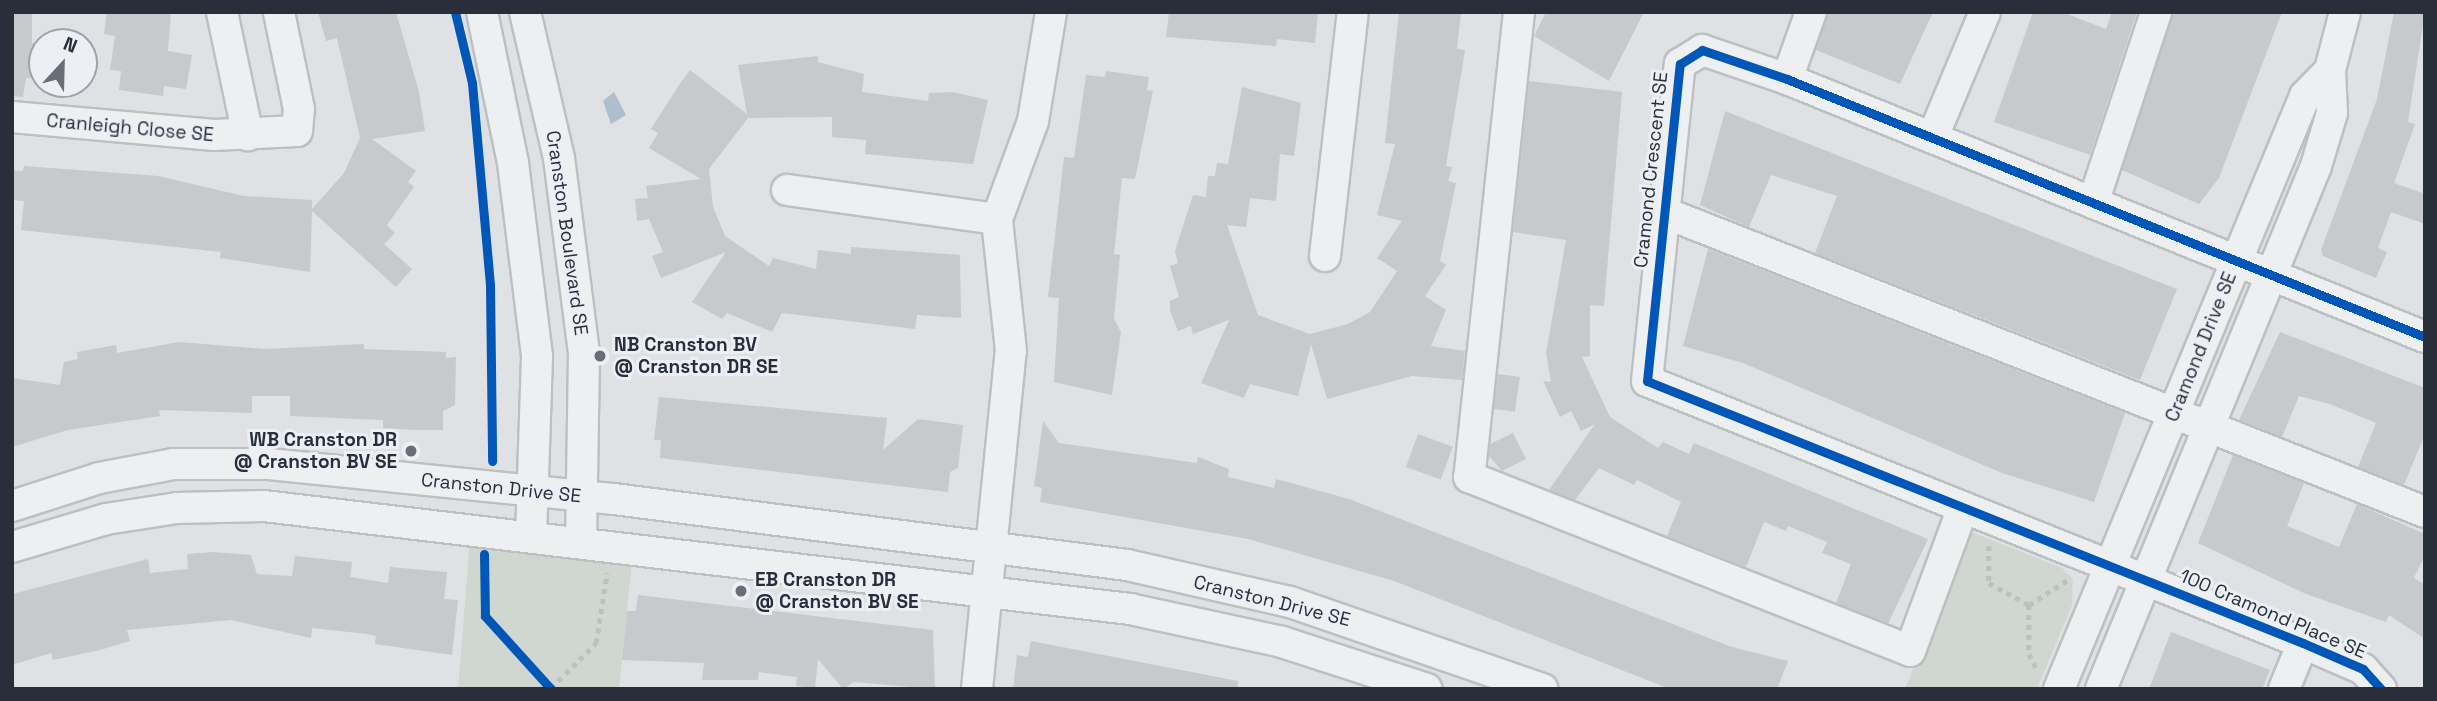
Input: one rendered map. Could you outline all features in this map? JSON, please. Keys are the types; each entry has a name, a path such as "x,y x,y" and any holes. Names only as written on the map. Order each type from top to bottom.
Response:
{"street":[{"path":"222,12 248,135"},
{"name":"Cranleigh Close SE","path":"12,117 248,135 297,131 299,109 279,12"},
{"path":"482,12 513,163 537,357 531,535"},
{"name":"Cranston Boulevard SE","path":"525,12 559,158 584,354 586,496 581,541"},
{"path":"977,689 990,591 1011,351 997,219 1033,121 1051,12"},
{"path":"1325,256 1353,12"},
{"path":"1519,12 1469,477 1910,651 1963,508"},
{"path":"1787,79 1811,12"},
{"path":"1934,134 1985,12"},
{"path":"2093,203 2156,12"},
{"path":"2345,12 2330,70 2332,113 2272,274 2423,331"},
{"name":"Cramond Crescent SE","path":"2111,565 1647,381 1663,212 1681,64 1702,50 1787,79 1934,134 2093,203 2237,260"},
{"path":"2237,260 2305,96 2330,70"},
{"path":"787,190 997,219"},
{"path":"1663,212 2425,512"},
{"name":"Cramond Drive SE","path":"2061,685 2237,260 2272,274 2206,426 2101,689"},
{"name":"Cranston Drive SE","path":"12,506 99,478 174,464 269,464 586,496 1127,565 1290,602 1542,689"},
{"name":"Cranston Drive SE","path":"12,547 106,519 214,507 264,506 531,535 1130,609 1282,642 1427,689"},
{"name":"100 Cramond Place SE","path":"2111,565 2363,669 2381,689"},
{"path":"2284,689 2303,643"}],"path":[{"path":"1989,535 1989,583 2029,605"},
{"path":"542,681 551,689 596,643 607,568"},
{"path":"2029,605 2073,577"},
{"path":"2029,605 2034,670 2061,685"}],"shaded area":[{"path":"1969,531 2062,568 2073,579 2072,605 2037,689 1905,689"},
{"path":"470,540 632,561 619,689 458,689"}],"water":[{"path":"614,92 626,115 611,124 603,101"}],"building":[{"path":"12,12 32,12 32,28 28,28 28,78 23,97 12,96"},
{"path":"107,12 171,12 168,51 192,55 186,89 164,86 163,96 119,90 121,71 110,70 115,36 104,34"},
{"path":"318,12 396,12 419,92 425,131 372,139 416,171 408,182 414,187 387,225 395,233 384,244 412,269 396,287 312,211 310,272 220,258 221,252 21,230 24,201 12,200 12,170 23,171 24,166 158,176 244,196 312,200 312,209 344,173 360,138 337,38 326,41"},
{"path":"1169,12 1318,12 1315,43 1277,39 1276,46 1166,37"},
{"path":"1399,12 1461,12 1457,49 1465,50 1446,166 1452,167 1448,181 1456,183 1440,261 1446,265 1425,296 1446,310 1431,346 1465,351 1462,380 1412,376 1327,399 1311,344 1298,396 1250,384 1244,398 1201,383 1229,320 1193,334 1191,326 1178,331 1170,311 1170,301 1179,297 1170,266 1178,263 1175,251 1193,195 1206,197 1208,176 1215,176 1217,163 1228,164 1242,87 1301,103 1294,156 1280,154 1276,201 1250,198 1246,227 1227,225 1258,315 1310,334 1348,324 1370,312 1397,271 1377,258 1402,221 1377,215 1395,144 1385,143"},
{"path":"1546,12 1644,12 1609,81 1534,36"},
{"path":"1828,12 1933,12 1900,84 1816,50"},
{"path":"2033,12 2062,12 2106,29 2112,12 2137,12 2090,155 1994,122"},
{"path":"2173,12 2282,12 2219,178 2199,204 2122,170"},
{"path":"2394,12 2425,12 2408,122 2415,124 2394,183 2425,194 2425,224 2391,212 2378,248 2387,252 2376,278 2323,256 2321,250 2377,99"},
{"path":"818,56 818,62 864,74 862,92 928,101 929,93 953,92 988,100 973,164 865,154 866,140 832,137 832,117 748,118 709,169 713,207 725,236 769,266 773,258 816,269 818,250 851,254 851,247 960,255 961,318 917,315 915,329 782,313 772,332 727,313 722,319 692,302 726,252 661,278 652,256 663,252 649,219 637,221 635,199 648,198 646,186 701,179 649,148 658,133 651,129 679,85 690,70 747,114 738,65"},
{"path":"1106,71 1149,77 1147,90 1153,91 1135,179 1122,178 1114,254 1120,255 1114,319 1121,332 1112,395 1054,382 1059,298 1048,297 1064,157 1074,158 1086,75 1105,77"},
{"path":"1529,81 1622,92 1604,306 1590,305 1590,356 1582,357 1610,417 1658,448 1663,442 1689,454 1694,443 1928,539 1888,624 1836,603 1851,564 1822,553 1827,542 1788,526 1786,531 1764,522 1746,567 1667,536 1681,502 1637,480 1634,485 1599,468 1575,500 1549,490 1595,424 1581,431 1571,411 1560,417 1543,381 1551,382 1546,353 1566,240 1513,232"},
{"path":"1725,111 2177,289 2140,380 1815,253 1837,196 1771,175 1749,227 1700,205"},
{"path":"1708,249 2125,413 2094,502 2002,473 1743,363 1683,346"},
{"path":"2280,332 2425,388 2425,434 2404,485 2358,467 2376,423 2330,404 2299,396 2282,437 2239,420"},
{"path":"179,342 267,349 364,344 364,349 446,352 446,358 456,357 455,405 443,411 443,430 415,430 383,428 383,420 290,416 290,396 252,396 252,413 159,410 160,416 68,430 12,447 12,378 60,385 64,362 78,359 77,352 116,345 117,353"},
{"path":"1498,374 1520,377 1515,412 1493,409"},
{"path":"659,397 887,418 883,450 918,419 963,425 958,468 950,472 948,492 660,458 661,440 654,440"},
{"path":"1043,421 1059,443 1197,463 1198,457 1229,469 1228,477 1274,488 1276,479 1349,499 1732,647 1788,661 1777,689 1670,689 1394,581 1248,539 1040,502 1042,488 1034,486"},
{"path":"1513,433 1526,459 1502,471 1489,456 1490,444"},
{"path":"1418,434 1453,447 1441,480 1406,467"},
{"path":"2233,455 2304,483 2287,526 2339,547 2357,504 2425,534 2425,555 2414,578 2425,585 2425,639 2389,615 2386,622 2306,594 2198,543"},
{"path":"213,552 251,555 257,574 292,576 295,556 352,562 350,577 388,583 390,567 447,572 444,599 458,600 452,655 375,644 376,636 367,634 312,628 311,638 231,620 127,630 130,641 53,660 51,653 12,665 12,594 148,559 150,573 188,569 187,554"},
{"path":"638,595 933,630 935,689 854,682 843,689 818,659 815,688 796,686 797,677 759,672 758,680 702,680 704,663 622,660 627,611 636,611"},
{"path":"2171,632 2270,670 2262,689 2149,689"},
{"path":"1031,641 1238,681 1237,689 1013,689 1017,655 1028,657"}],"cycle path":[{"path":"455,12 472,83 490,286 492,461"},
{"path":"2381,689 2363,669 2303,643 1647,381 1680,64 1702,50 1787,79 2425,337"},
{"path":"484,554 485,616 551,689"}],"place":[{"name":"NB Cranston BV @ Cranston DR SE","path":"600,356"},
{"name":"WB Cranston DR @ Cranston BV SE","path":"411,451"},
{"name":"EB Cranston DR @ Cranston BV SE","path":"741,591"}]}
